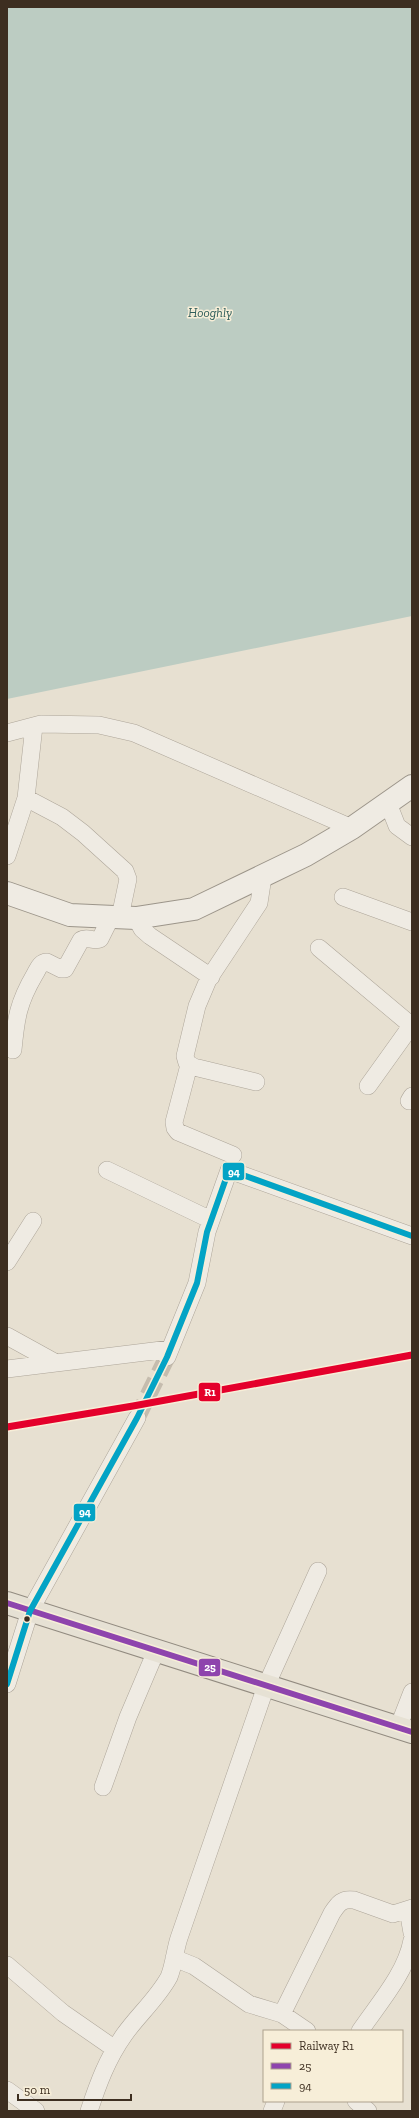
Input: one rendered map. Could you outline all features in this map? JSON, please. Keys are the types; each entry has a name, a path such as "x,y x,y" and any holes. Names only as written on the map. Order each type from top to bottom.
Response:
{"main road":[{"path":"7,1603 405,1730"}],"street":[{"path":"7,732 41,724 99,726 134,733 352,828"},
{"path":"7,856 26,798 34,726"},
{"path":"7,893 70,915 122,917 194,909 306,855 352,828 412,786"},
{"path":"13,1050 18,1008 24,992 41,964 47,962 60,969 65,969 81,940 85,938 97,941 100,940 122,917 128,879 125,871 83,833 62,817 26,798"},
{"path":"388,803 397,826 412,837"},
{"path":"233,1155 178,1132 175,1128 174,1122 189,1064 185,1056 198,1006 211,977 259,903 263,877"},
{"path":"343,897 412,922"},
{"path":"122,917 211,977"},
{"path":"319,948 412,1026 368,1086"},
{"path":"189,1064 256,1082"},
{"path":"108,1170 211,1220"},
{"path":"7,1369 169,1353 197,1283 211,1220 229,1170 412,1236"},
{"path":"7,1262 33,1221"},
{"path":"7,1336 56,1363"},
{"path":"7,1684 30,1611 137,1418"},
{"path":"89,2111 100,2077 115,2049 165,1984 172,1969 174,1958 266,1686 318,1571"},
{"path":"103,1787 128,1717 156,1651"},
{"path":"405,1730 412,1692"},
{"path":"282,2014 332,1913 340,1902 348,1899 354,1900 394,1914 410,1909 412,1933"},
{"path":"361,2030 399,1974 408,1956 412,1940"},
{"path":"174,1958 199,1969 249,2004 282,2014 306,2030"},
{"path":"7,1965 78,2025 115,2049"},
{"path":"7,2090 36,2111"},
{"path":"357,2102 368,2111"}],"water":[{"name":"Hooghly","path":"7,7 412,7 412,616 7,699"}],"tunnel":[{"path":"137,1418 167,1357"}],"rail line":[{"name":"R1","path":"7,1427 133,1406 412,1355"}],"transit line":[{"name":"94","path":"7,1684 30,1611 137,1418 167,1357 197,1283 207,1232 229,1170 412,1236"},
{"name":"25","path":"7,1603 412,1732"}]}
